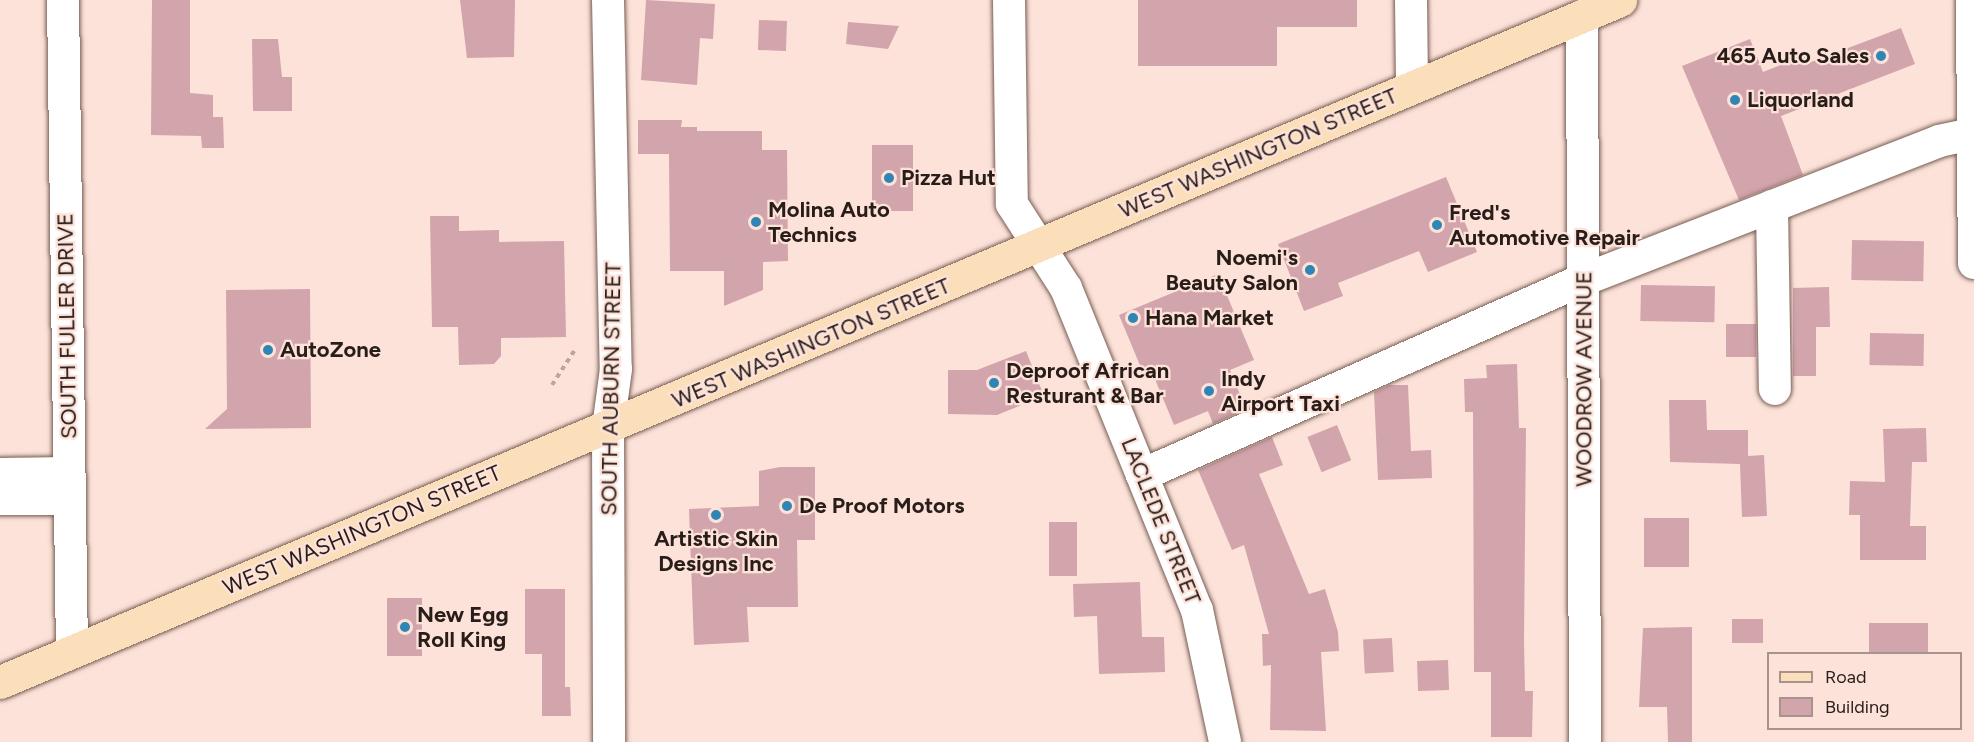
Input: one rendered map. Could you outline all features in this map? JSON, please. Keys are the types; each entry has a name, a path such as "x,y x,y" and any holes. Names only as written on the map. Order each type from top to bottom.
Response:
{"main road":[{"name":"WEST WASHINGTON STREET","path":"0,682 1040,248 1620,0"}],"street":[{"name":"SOUTH FULLER DRIVE","path":"63,0 72,652"},
{"name":"SOUTH AUBURN STREET","path":"608,0 616,369 608,428 609,742"},
{"name":"LACLEDE STREET","path":"1009,0 1010,198 1066,288 1142,475 1204,634 1225,742"},
{"path":"1411,0 1412,87"},
{"path":"1972,0 1974,262"},
{"name":"WOODROW AVENUE","path":"1582,16 1585,742"},
{"path":"1142,475 1583,280 1939,141 1973,134"},
{"path":"1772,206 1775,389"},
{"path":"0,474 70,486"},
{"path":"0,499 70,486"}],"path":[{"path":"552,385 576,348"}],"building":[{"path":"152,0 190,0 190,93 213,95 213,117 223,117 224,148 202,148 201,136 151,135"},
{"path":"460,0 515,0 514,57 467,58"},
{"path":"646,0 715,4 713,39 700,38 697,85 641,80"},
{"path":"1138,0 1357,0 1357,27 1277,27 1277,66 1138,66"},
{"path":"759,20 787,21 786,51 758,50"},
{"path":"848,22 899,26 888,49 846,44"},
{"path":"1901,28 1915,64 1781,116 1803,175 1739,200 1682,66 1750,39 1763,72 1808,54 1811,62"},
{"path":"252,39 278,39 282,77 292,77 292,111 253,111"},
{"path":"638,120 682,120 681,127 697,127 697,131 762,131 762,150 787,150 788,261 763,262 763,290 724,306 724,271 670,271 669,154 638,154"},
{"name":"Pizza Hut","path":"872,145 913,145 913,211 872,211"},
{"path":"1446,177 1477,252 1428,272 1419,251 1338,283 1343,296 1304,311 1278,244"},
{"path":"430,216 459,216 459,231 499,230 499,242 564,241 566,337 501,338 501,356 494,364 459,365 458,327 432,327"},
{"path":"1852,240 1924,241 1923,281 1851,280"},
{"path":"1218,274 1254,360 1230,370 1246,409 1213,424 1208,411 1174,425 1152,372 1144,375 1119,315"},
{"path":"1641,285 1715,286 1714,322 1640,321"},
{"path":"1829,287 1830,327 1816,327 1816,376 1793,376 1793,288"},
{"name":"AutoZone","path":"310,289 311,428 205,429 227,409 226,290"},
{"path":"1726,324 1756,324 1756,357 1726,357"},
{"path":"1870,333 1924,334 1923,366 1869,365"},
{"name":"Deproof African Resturant & Bar","path":"1026,351 1044,396 997,415 948,414 948,370 977,370"},
{"path":"1517,364 1519,428 1526,428 1524,641 1525,691 1533,691 1532,737 1491,737 1491,672 1474,672 1473,412 1465,412 1464,379 1487,378 1486,365"},
{"path":"1389,385 1408,385 1411,451 1431,450 1432,478 1378,480 1374,392"},
{"path":"1669,400 1706,400 1707,430 1748,430 1748,456 1764,455 1767,516 1742,517 1740,464 1670,462"},
{"path":"1337,425 1351,460 1322,472 1307,437"},
{"path":"1926,428 1927,462 1912,462 1910,526 1926,526 1926,560 1860,560 1860,515 1849,515 1850,481 1885,482 1883,429"},
{"path":"1272,437 1283,465 1259,474 1309,594 1325,589 1338,632 1339,651 1321,652 1326,731 1270,730 1271,665 1263,666 1262,634 1269,634 1244,545 1232,550 1198,470"},
{"path":"780,467 815,467 815,540 797,540 798,607 747,607 749,642 694,645 689,509 759,506 759,471"},
{"path":"1644,518 1689,518 1689,567 1644,567"},
{"path":"1049,522 1077,522 1077,576 1049,576"},
{"path":"1140,582 1142,637 1164,637 1165,672 1099,674 1097,616 1074,617 1073,584"},
{"path":"525,589 565,589 565,687 570,687 571,716 542,716 542,654 525,654"},
{"name":"New Egg Roll King","path":"387,598 422,598 422,656 387,656"},
{"path":"1732,619 1763,619 1763,643 1732,643"},
{"path":"1869,623 1928,623 1928,652 1869,652"},
{"path":"1692,627 1692,742 1668,742 1667,707 1639,707 1643,628"},
{"path":"1392,638 1394,672 1365,673 1363,640"},
{"path":"1448,660 1449,690 1418,691 1417,661"}],"place":[{"name":"465 Auto Sales","path":"1881,56"},
{"name":"Liquorland","path":"1735,100"},
{"name":"Pizza Hut","path":"889,178"},
{"name":"Molina Auto Technics","path":"756,222"},
{"name":"Fred's Automotive Repair","path":"1437,225"},
{"name":"Noemi's Beauty Salon","path":"1310,270"},
{"name":"Hana Market","path":"1133,318"},
{"name":"AutoZone","path":"268,350"},
{"name":"Deproof African Resturant & Bar","path":"994,383"},
{"name":"Indy Airport Taxi","path":"1209,391"},
{"name":"De Proof Motors","path":"787,506"},
{"name":"Artistic Skin Designs Inc","path":"716,515"},
{"name":"New Egg Roll King","path":"405,627"}]}
